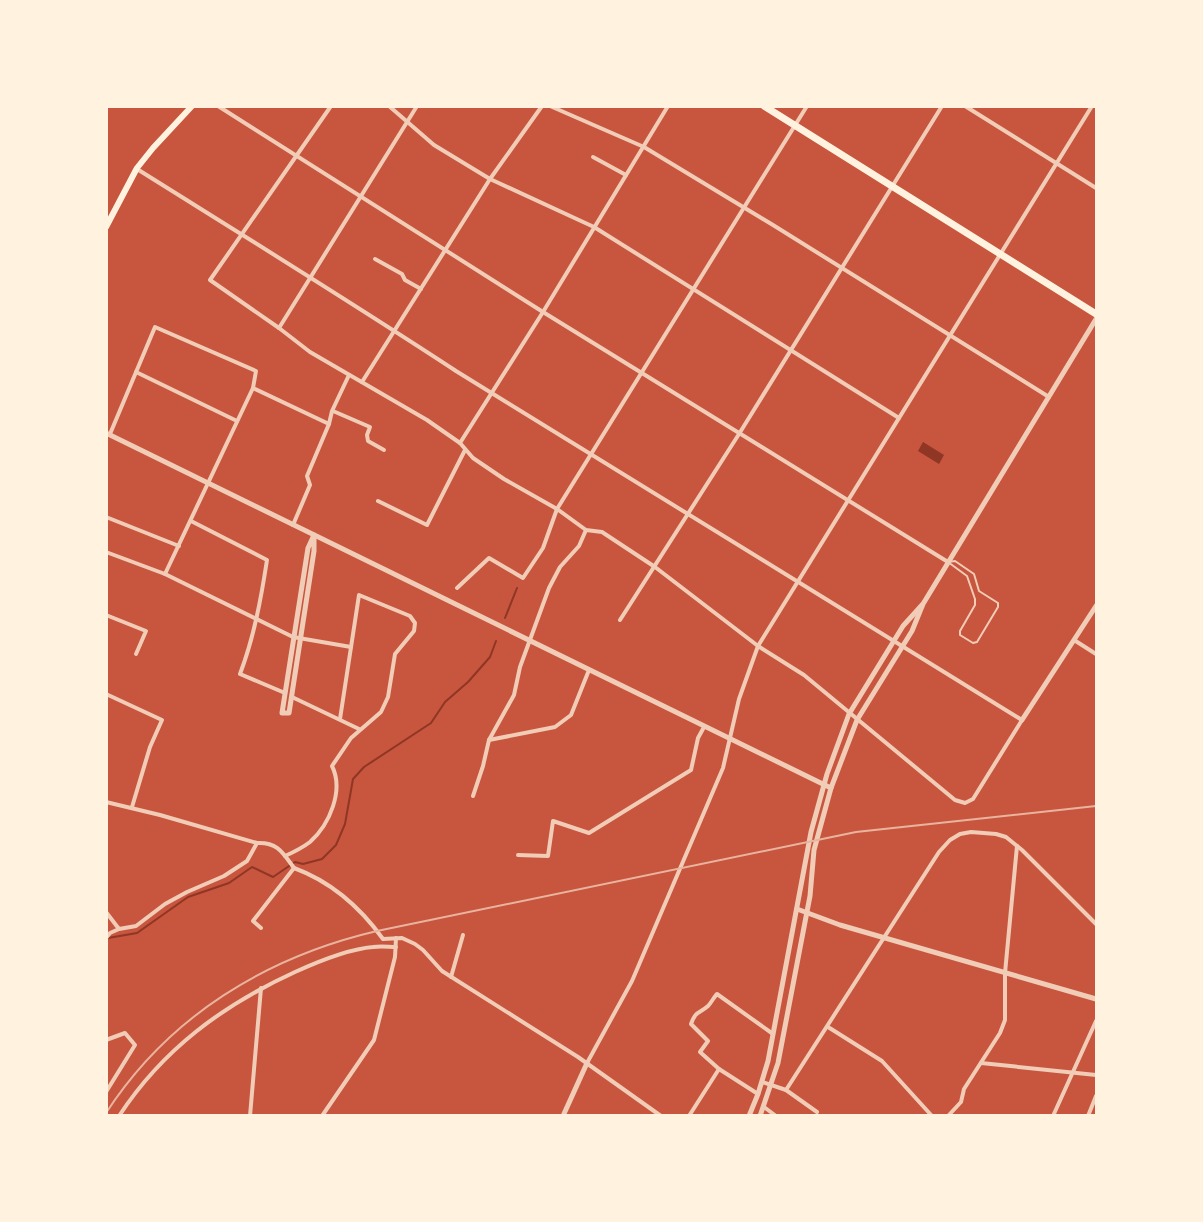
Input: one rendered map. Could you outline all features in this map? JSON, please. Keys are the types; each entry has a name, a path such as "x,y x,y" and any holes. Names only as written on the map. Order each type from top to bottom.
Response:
{"main road":[{"path":"106,227 137,168 192,106"},
{"path":"764,106 1096,314"}],"street":[{"path":"218,106 360,198 948,562"},
{"path":"331,106 210,280 310,352 402,404 459,443 504,479 557,509 586,530 602,532 655,567 758,646 804,675 955,800 965,803 976,794 1096,606"},
{"path":"389,106 434,145 490,179 594,227 899,418"},
{"path":"279,328 417,106"},
{"path":"362,382 490,179 542,106"},
{"path":"550,106 644,147 1050,398"},
{"path":"459,443 543,312 668,106"},
{"path":"457,588 489,558 523,578 543,548 557,509 807,106"},
{"path":"620,620 739,434 942,106"},
{"path":"965,106 1096,188"},
{"path":"563,1116 587,1063 632,981 723,768 739,699 758,646 1092,106"},
{"path":"593,157 626,175"},
{"path":"137,168 492,393 1023,720"},
{"path":"375,259 402,274 405,280 421,289"},
{"path":"760,1116 772,1086 784,1037 807,912 814,850 831,788 857,720 912,631 923,604 948,562 1050,398 1096,319"},
{"path":"165,574 209,484 253,388 256,371 155,327 108,434 209,484 590,670 823,786 831,788"},
{"path":"136,372 237,421"},
{"path":"293,525 310,485 307,476 349,375"},
{"path":"253,388 329,424"},
{"path":"333,411 370,427 367,435 368,441 384,450"},
{"path":"378,501 427,525 465,450"},
{"path":"106,517 178,546"},
{"path":"191,521 267,560 257,619 240,674 285,693"},
{"path":"472,796 483,766 489,740 514,695 520,667 554,578 560,567 579,546 586,530"},
{"path":"297,639 289,713 282,713 315,550 314,535"},
{"path":"106,552 165,574 297,639 351,647"},
{"path":"287,858 312,840 323,825 334,805 337,779 332,766 359,729 381,712 388,698 395,654 414,631 415,622 410,616 359,595 340,719"},
{"path":"749,1116 762,1082 774,1035 811,832 823,786 849,714 912,614 923,604"},
{"path":"106,615 146,632 136,654"},
{"path":"1074,640 1096,654"},
{"path":"489,740 555,727 571,715 590,670"},
{"path":"106,694 162,720 150,747 132,807"},
{"path":"291,697 359,729"},
{"path":"518,855 548,856 554,821 589,833 691,770 698,738 704,727"},
{"path":"106,802 132,807 257,843 269,842 280,850 294,867 338,890 361,911 384,939 407,940 423,950 442,971 587,1063 658,1115"},
{"path":"786,1090 939,852 950,840 960,834 971,832 1006,837 1017,845 1096,924"},
{"path":"106,938 110,933 119,929 136,926 165,904 224,876 247,861 257,843"},
{"path":"948,1116 958,1107 964,1089 1000,1033 1005,1020 1005,973 1017,845"},
{"path":"261,928 253,921 294,867"},
{"path":"797,909 840,925 1096,999"},
{"path":"106,912 119,929"},
{"path":"451,976 463,935"},
{"path":"322,1116 374,1040 396,947 396,938"},
{"path":"119,1116 153,1072 219,1013 261,988 334,957 372,947 396,947"},
{"path":"250,1116 261,988"},
{"path":"758,1094 719,1070 700,1052 708,1041 691,1024 699,1010 707,1008 717,994 774,1035"},
{"path":"1053,1116 1096,1021"},
{"path":"828,1027 882,1061 932,1116"},
{"path":"106,1040 125,1033 135,1045 106,1092"},
{"path":"981,1063 1096,1075"},
{"path":"689,1116 719,1070"},
{"path":"762,1082 786,1090 817,1112"},
{"path":"1088,1116 1096,1096"},
{"path":"764,1107 776,1116"}],"lane":[{"path":"955,561 974,574 979,591 998,603 998,607 977,642 973,643 960,635 975,605 975,599 967,576 948,562 955,561"}],"shaded area":[{"path":"923,442 944,455 939,464 918,451"}],"waterway":[{"path":"505,618 517,588"},
{"path":"108,938 137,933 188,897 229,883 252,867 273,877 295,862 303,864 322,859 336,845 345,824 353,779 364,767 431,723 445,702 468,682 490,657 496,641"}],"railway":[{"path":"106,1113 131,1078 159,1047 190,1020 224,995 259,974 336,942 377,931 856,832 1096,806"}]}
